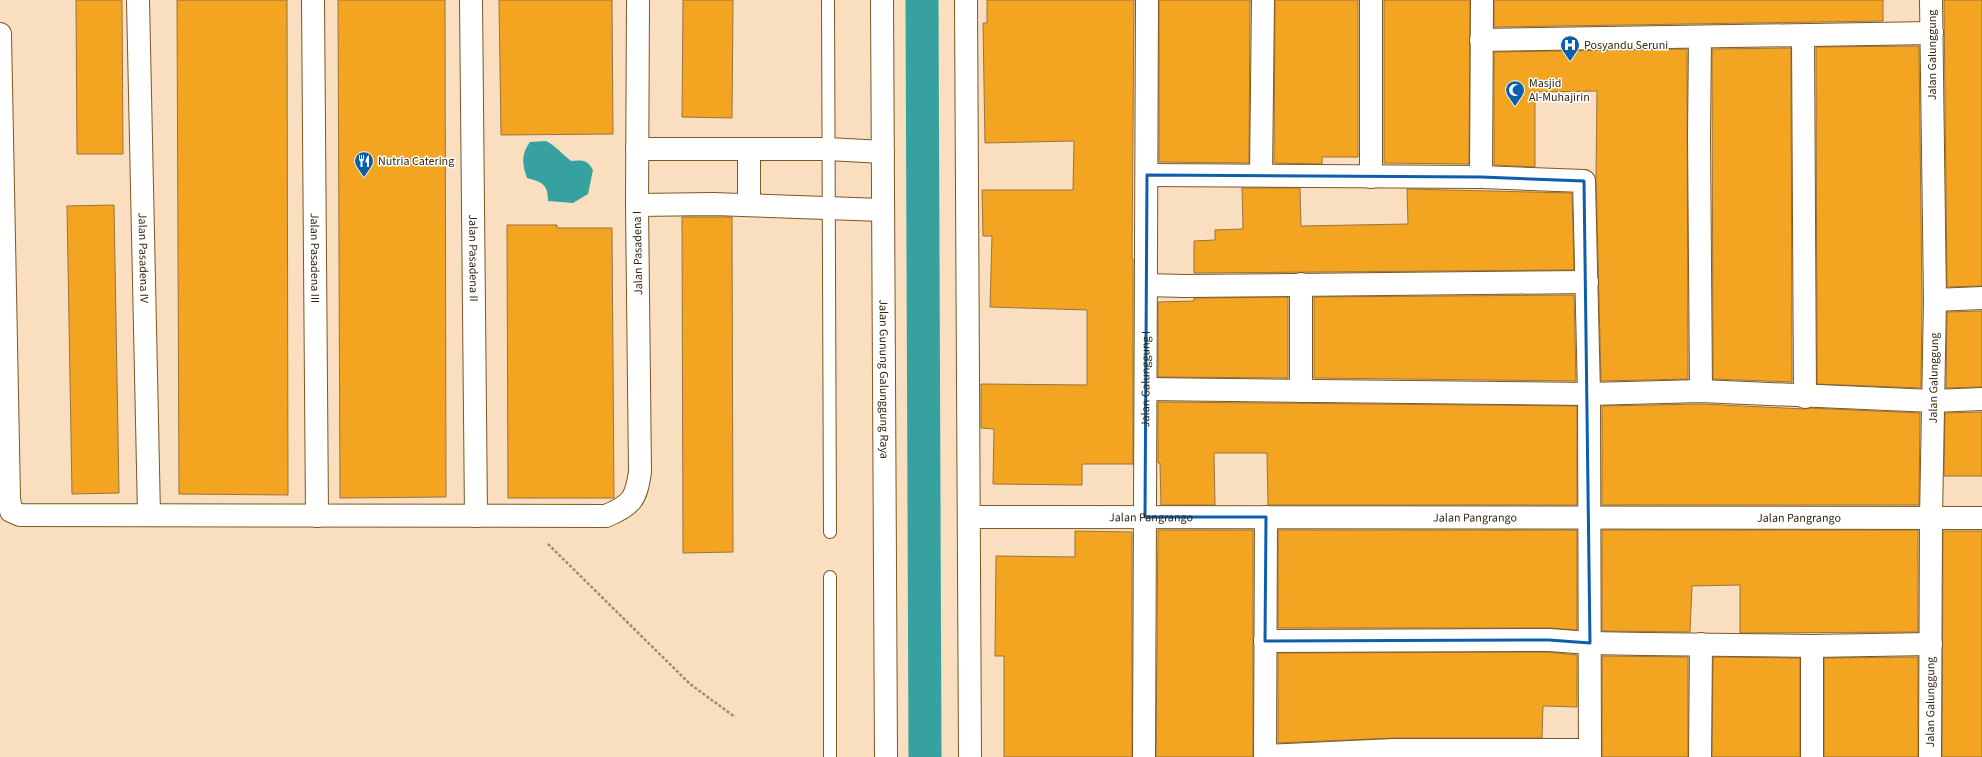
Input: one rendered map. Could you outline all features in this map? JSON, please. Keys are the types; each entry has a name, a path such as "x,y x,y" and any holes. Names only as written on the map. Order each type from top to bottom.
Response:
{"street":[{"name":"Jalan Pasadena IV","path":"138,0 149,515"},
{"name":"Jalan Pasadena III","path":"313,0 317,516"},
{"name":"Jalan Pasadena II","path":"471,0 476,516"},
{"name":"Jalan Pasadena I","path":"514,516 606,516 623,509 637,491 640,472 637,205 638,0"},
{"name":"Jalan Gunung Galunggung Raya","path":"882,0 886,757"},
{"path":"966,0 970,757"},
{"name":"Jalan Galunggung I","path":"1144,757 1147,0"},
{"path":"1261,175 1263,0"},
{"path":"1371,0 1371,177"},
{"path":"1482,0 1482,177"},
{"name":"Jalan Galunggung","path":"1930,757 1930,518 1935,300 1932,0"},
{"path":"1481,40 1700,38 1803,36 1817,34 1932,33"},
{"path":"0,34 9,498 11,511 20,515 514,516"},
{"path":"1803,36 1804,397"},
{"path":"1700,38 1699,144 1701,391"},
{"path":"637,149 828,149 883,152"},
{"path":"749,150 749,205"},
{"path":"1146,175 1482,177 1584,181 1589,394 1590,753 1394,750 1265,756 1266,517"},
{"path":"637,205 749,205 882,210"},
{"path":"1146,285 1184,286 1587,282"},
{"path":"1301,284 1302,391"},
{"path":"1935,300 1982,298"},
{"path":"1146,389 1589,394 1701,391 1804,397 1933,401 1982,399"},
{"name":"Jalan Pangrango","path":"969,517 1982,518"},
{"path":"1265,641 1549,640 1590,643 1812,646 1931,644"},
{"path":"1700,757 1701,644"},
{"path":"1812,646 1812,757"}],"lane":[{"path":"828,0 828,149 830,208 830,532"},
{"path":"830,577 830,757"}],"path":[{"path":"514,516 553,548 690,684 736,717"}],"highlighted area":[{"path":"1147,175 1481,177 1584,181 1590,643 1549,640 1265,641 1266,517 1145,517"}],"water":[{"path":"546,141 571,161 584,161 589,164 593,170 588,194 573,203 548,201 548,195 545,187 537,181 527,178 523,159 527,146 530,142"}],"building":[{"path":"76,0 122,0 123,154 77,154"},
{"path":"177,0 287,0 288,495 179,494"},
{"path":"338,0 445,0 446,497 340,498"},
{"path":"499,0 612,0 613,134 501,135"},
{"path":"683,0 733,0 732,118 682,117"},
{"path":"987,0 1134,0 1132,259 1133,464 1082,464 1082,485 993,484 994,429 981,428 981,384 1087,385 1087,310 990,307 992,236 983,236 982,190 1073,190 1074,141 985,143 983,23 987,23"},
{"path":"1159,0 1250,0 1249,163 1159,162"},
{"path":"1275,0 1358,0 1358,157 1322,157 1322,164 1274,163"},
{"path":"1384,0 1470,0 1469,164 1384,163"},
{"path":"1494,0 1883,0 1883,21 1494,27"},
{"path":"1944,0 1982,0 1982,286 1947,287"},
{"path":"1919,46 1922,300 1921,388 1817,384 1816,47"},
{"path":"1791,48 1792,382 1713,379 1712,49"},
{"path":"1687,49 1688,379 1601,381 1596,178 1597,91 1535,92 1535,167 1494,165 1494,52"},
{"path":"1242,188 1300,188 1301,226 1408,224 1407,189 1572,193 1574,270 1194,273 1194,241 1215,240 1215,230 1243,229"},
{"path":"114,205 119,493 72,494 67,206"},
{"path":"682,217 732,217 733,552 683,553"},
{"path":"507,225 557,225 557,228 612,228 614,498 508,498"},
{"path":"1574,295 1576,381 1314,378 1314,297"},
{"path":"1288,297 1288,378 1158,377 1158,302 1194,301 1194,298"},
{"path":"1982,311 1982,387 1946,388 1947,312"},
{"path":"1158,402 1577,406 1577,505 1268,505 1267,453 1214,453 1215,505 1161,505 1160,463 1158,463"},
{"path":"1701,404 1920,413 1919,505 1602,505 1602,406"},
{"path":"1982,412 1982,476 1944,476 1945,413"},
{"path":"1158,530 1253,530 1253,757 1156,757"},
{"path":"1278,530 1577,530 1577,630 1549,628 1278,628"},
{"path":"1602,530 1918,530 1918,632 1740,633 1740,585 1692,586 1690,632 1602,631"},
{"path":"1075,531 1132,532 1132,757 1004,757 1004,656 995,656 996,556 1075,557"},
{"path":"1943,531 1982,531 1982,757 1942,757"},
{"path":"1549,652 1577,655 1577,707 1543,706 1542,738 1393,738 1278,743 1278,653"},
{"path":"1602,656 1688,657 1688,757 1602,757"},
{"path":"1713,657 1800,658 1800,757 1712,757"},
{"path":"1918,657 1918,757 1824,757 1824,658"}],"waterway":[{"path":"922,0 925,757"}],"place":[{"name":"Posyandu Seruni","path":"1570,62"},
{"name":"Masjid Al-Muhajirin","path":"1515,107"},
{"name":"Nutria Catering","path":"364,178"}]}
